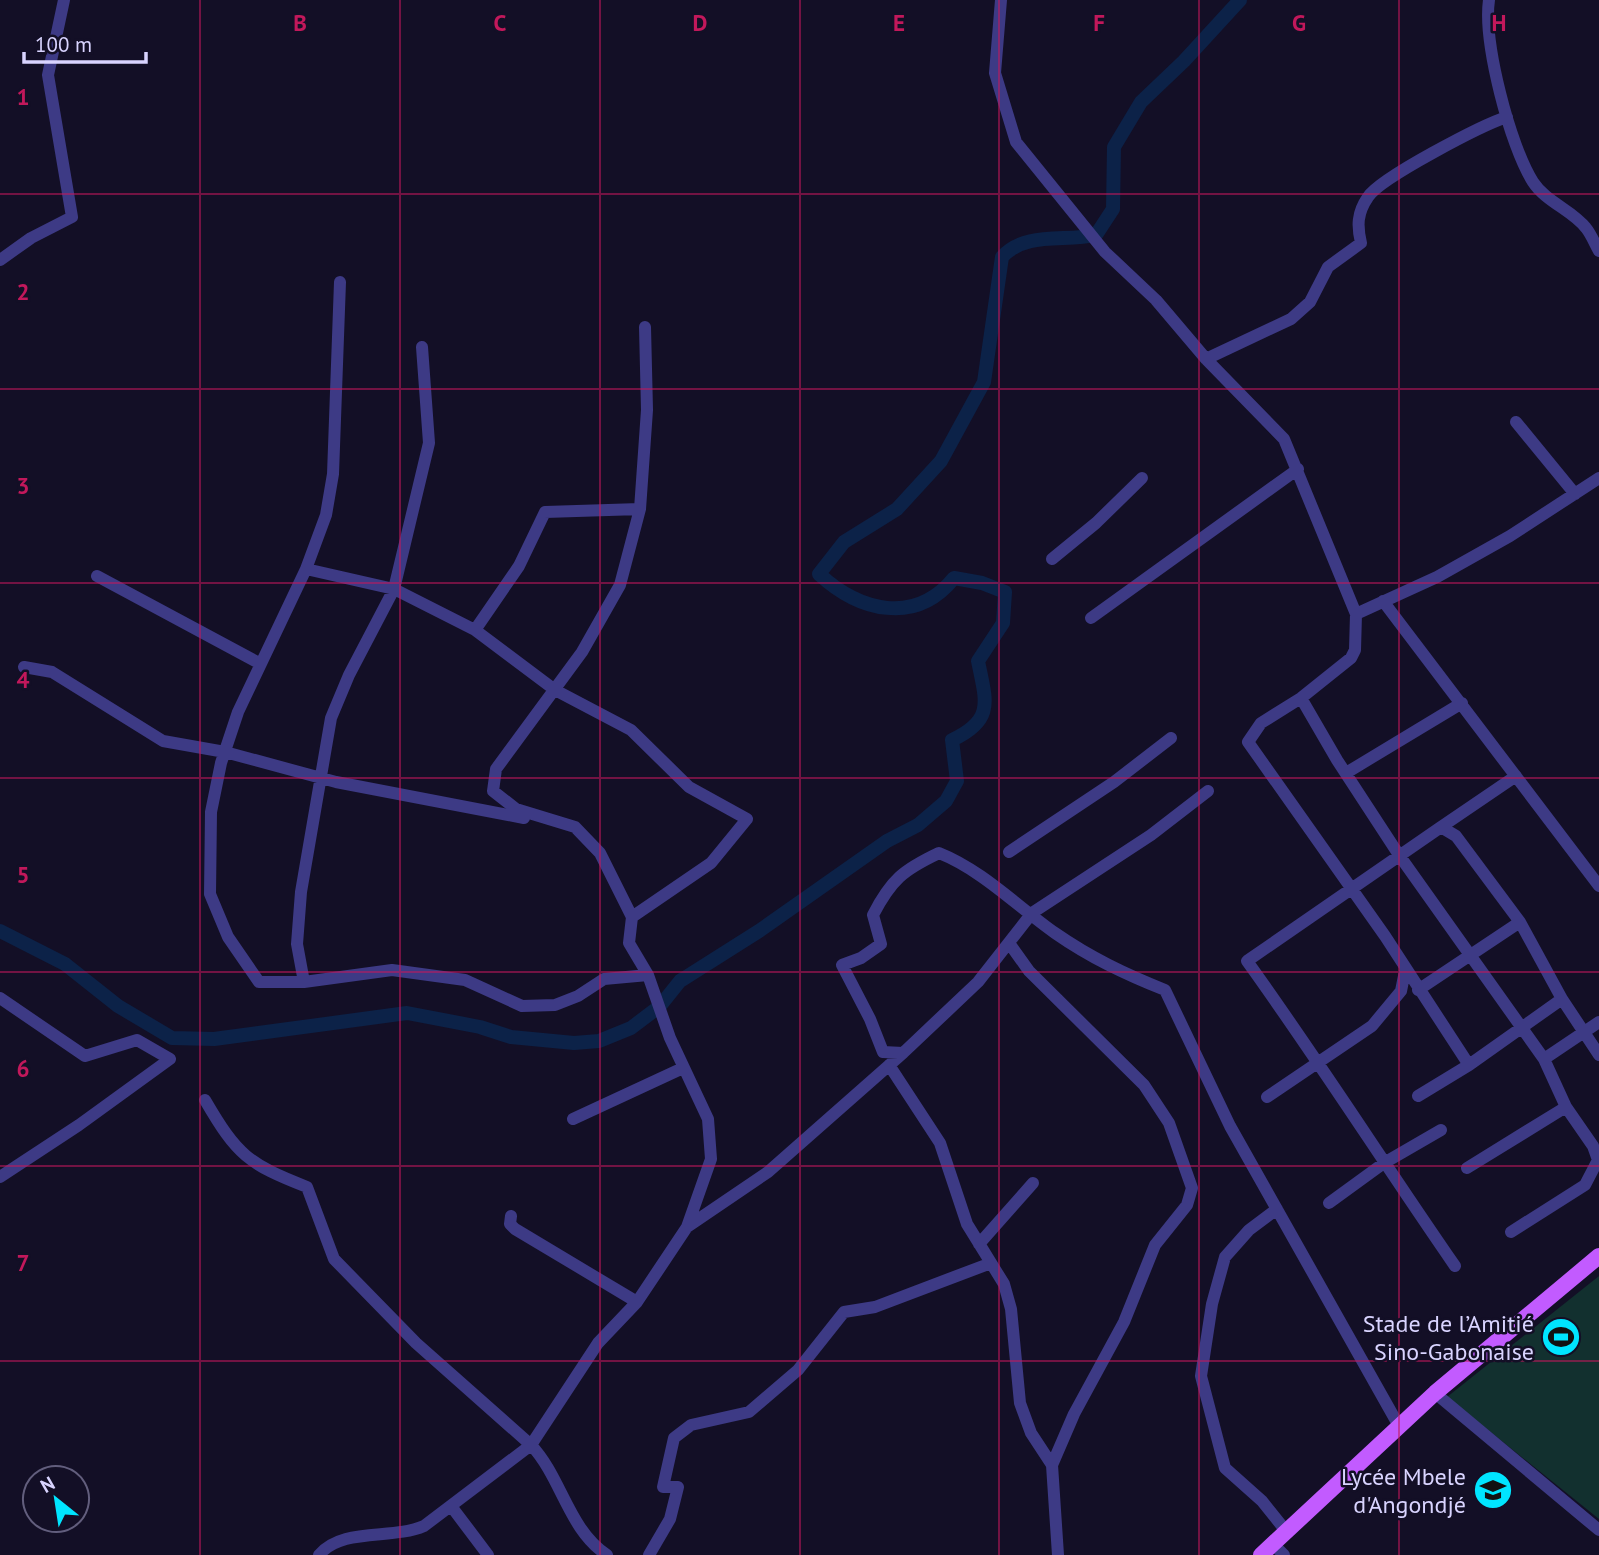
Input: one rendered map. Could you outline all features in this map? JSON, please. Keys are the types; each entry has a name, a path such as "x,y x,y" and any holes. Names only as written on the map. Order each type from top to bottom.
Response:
{"main road":[{"path":"1273,1551 1286,1531 1435,1393 1599,1256"}],"street":[{"path":"0,260 31,238 72,217 48,75 64,0"},
{"path":"1001,0 995,73 1016,142 1093,236 1284,439 1298,469 1356,614 1355,650 1351,658 1301,698 1261,723 1248,742 1469,1065"},
{"path":"1489,0 1492,52 1507,117 1534,183 1585,226 1599,251"},
{"path":"1206,359 1272,330 1310,302 1328,267 1361,243 1356,223 1369,195 1412,165 1488,123 1507,117"},
{"path":"340,282 333,474 326,515 306,569 238,712 225,752 211,812 210,894 228,937 259,982 304,982 392,970 466,980 522,1006 555,1005 578,996 604,979 623,975 649,975"},
{"path":"319,1555 324,1548 345,1539 410,1532 437,1518 531,1445 598,1343 637,1302 687,1227 708,1171 711,1151 708,1119 683,1068 649,975 629,943 632,917 600,853 575,827 516,809 493,791 496,769 582,652 621,585 640,509 647,410 645,327"},
{"path":"304,982 297,944 301,892 331,718 349,675 394,589 429,443 422,347"},
{"path":"1516,422 1575,494"},
{"path":"1091,618 1298,469"},
{"path":"1052,559 1096,523 1142,478"},
{"path":"1356,614 1437,577 1599,478"},
{"path":"475,630 519,566 545,512 640,509"},
{"path":"306,569 394,589 475,630 555,690 631,730 689,787 747,819 711,863 632,917"},
{"path":"97,576 259,663"},
{"path":"1383,601 1599,886"},
{"path":"24,667 51,672 163,741 225,752 319,778 575,827"},
{"path":"1301,698 1399,855 1545,1059 1566,1107 1596,1143 1598,1160 1585,1185 1511,1232"},
{"path":"1346,773 1462,703"},
{"path":"1009,852 1114,782 1171,738"},
{"path":"1455,1266 1384,1163 1319,1061 1247,961 1516,776"},
{"path":"687,1227 768,1172 903,1053 978,982 1032,913 1150,835 1208,791"},
{"path":"1441,827 1456,836 1520,922 1562,999 1599,1055"},
{"path":"903,1053 883,1052 842,965 861,958 881,944 873,915 888,886 915,864 939,853 1032,913 1053,931 1111,969 1165,990 1230,1126 1399,1426"},
{"path":"1418,990 1520,922"},
{"path":"1009,943 1029,971 1144,1085 1170,1123 1192,1188 1187,1205 1155,1245 1124,1322 1074,1414 1052,1465 1058,1555"},
{"path":"1267,1097 1371,1026 1401,991 1405,971"},
{"path":"0,998 85,1056 137,1040 170,1059 79,1125 0,1177"},
{"path":"1418,1096 1469,1065 1562,999"},
{"path":"1545,1059 1599,1022"},
{"path":"889,1065 940,1143 960,1208 1009,1297 1020,1403 1031,1433 1052,1465"},
{"path":"573,1119 683,1068"},
{"path":"205,1100 229,1142 262,1170 307,1187 334,1259 416,1343 545,1460 575,1521 607,1555"},
{"path":"1467,1168 1566,1107"},
{"path":"1329,1203 1384,1163 1441,1130"},
{"path":"979,1244 1033,1183"},
{"path":"1277,1209 1249,1230 1225,1258 1212,1304 1201,1376 1225,1468 1269,1508 1286,1531"},
{"path":"511,1216 510,1224 515,1229 637,1302"},
{"path":"649,1555 670,1518 678,1487 663,1487 674,1437 691,1425 749,1412 799,1370 844,1312 875,1307 992,1263"},
{"path":"1435,1393 1599,1531"},
{"path":"451,1506 488,1555"}],"green space":[{"name":"Stade de l’Amitié Sino-Gabonaise","path":"1599,1276 1599,1519 1447,1397"}],"waterway":[{"path":"0,931 65,964 118,1006 172,1038 214,1039 407,1013 480,1027 511,1037 574,1043 599,1041 631,1028 660,1006 680,981 759,931 887,841 918,825 946,801 957,781 952,740 966,733 981,717 985,698 978,661 1003,623 1005,592 982,583 954,578 939,593 922,603 905,608 887,608 851,597 819,574 844,542 897,509 941,461 984,382 1002,257 1012,249 1034,240 1096,235 1113,209 1114,147 1141,102 1184,61 1240,0"}],"place":[{"name":"Stade de l’Amitié Sino-Gabonaise","path":"1561,1337"},
{"name":"Lycée Mbele d'Angondjé","path":"1493,1490"}]}
